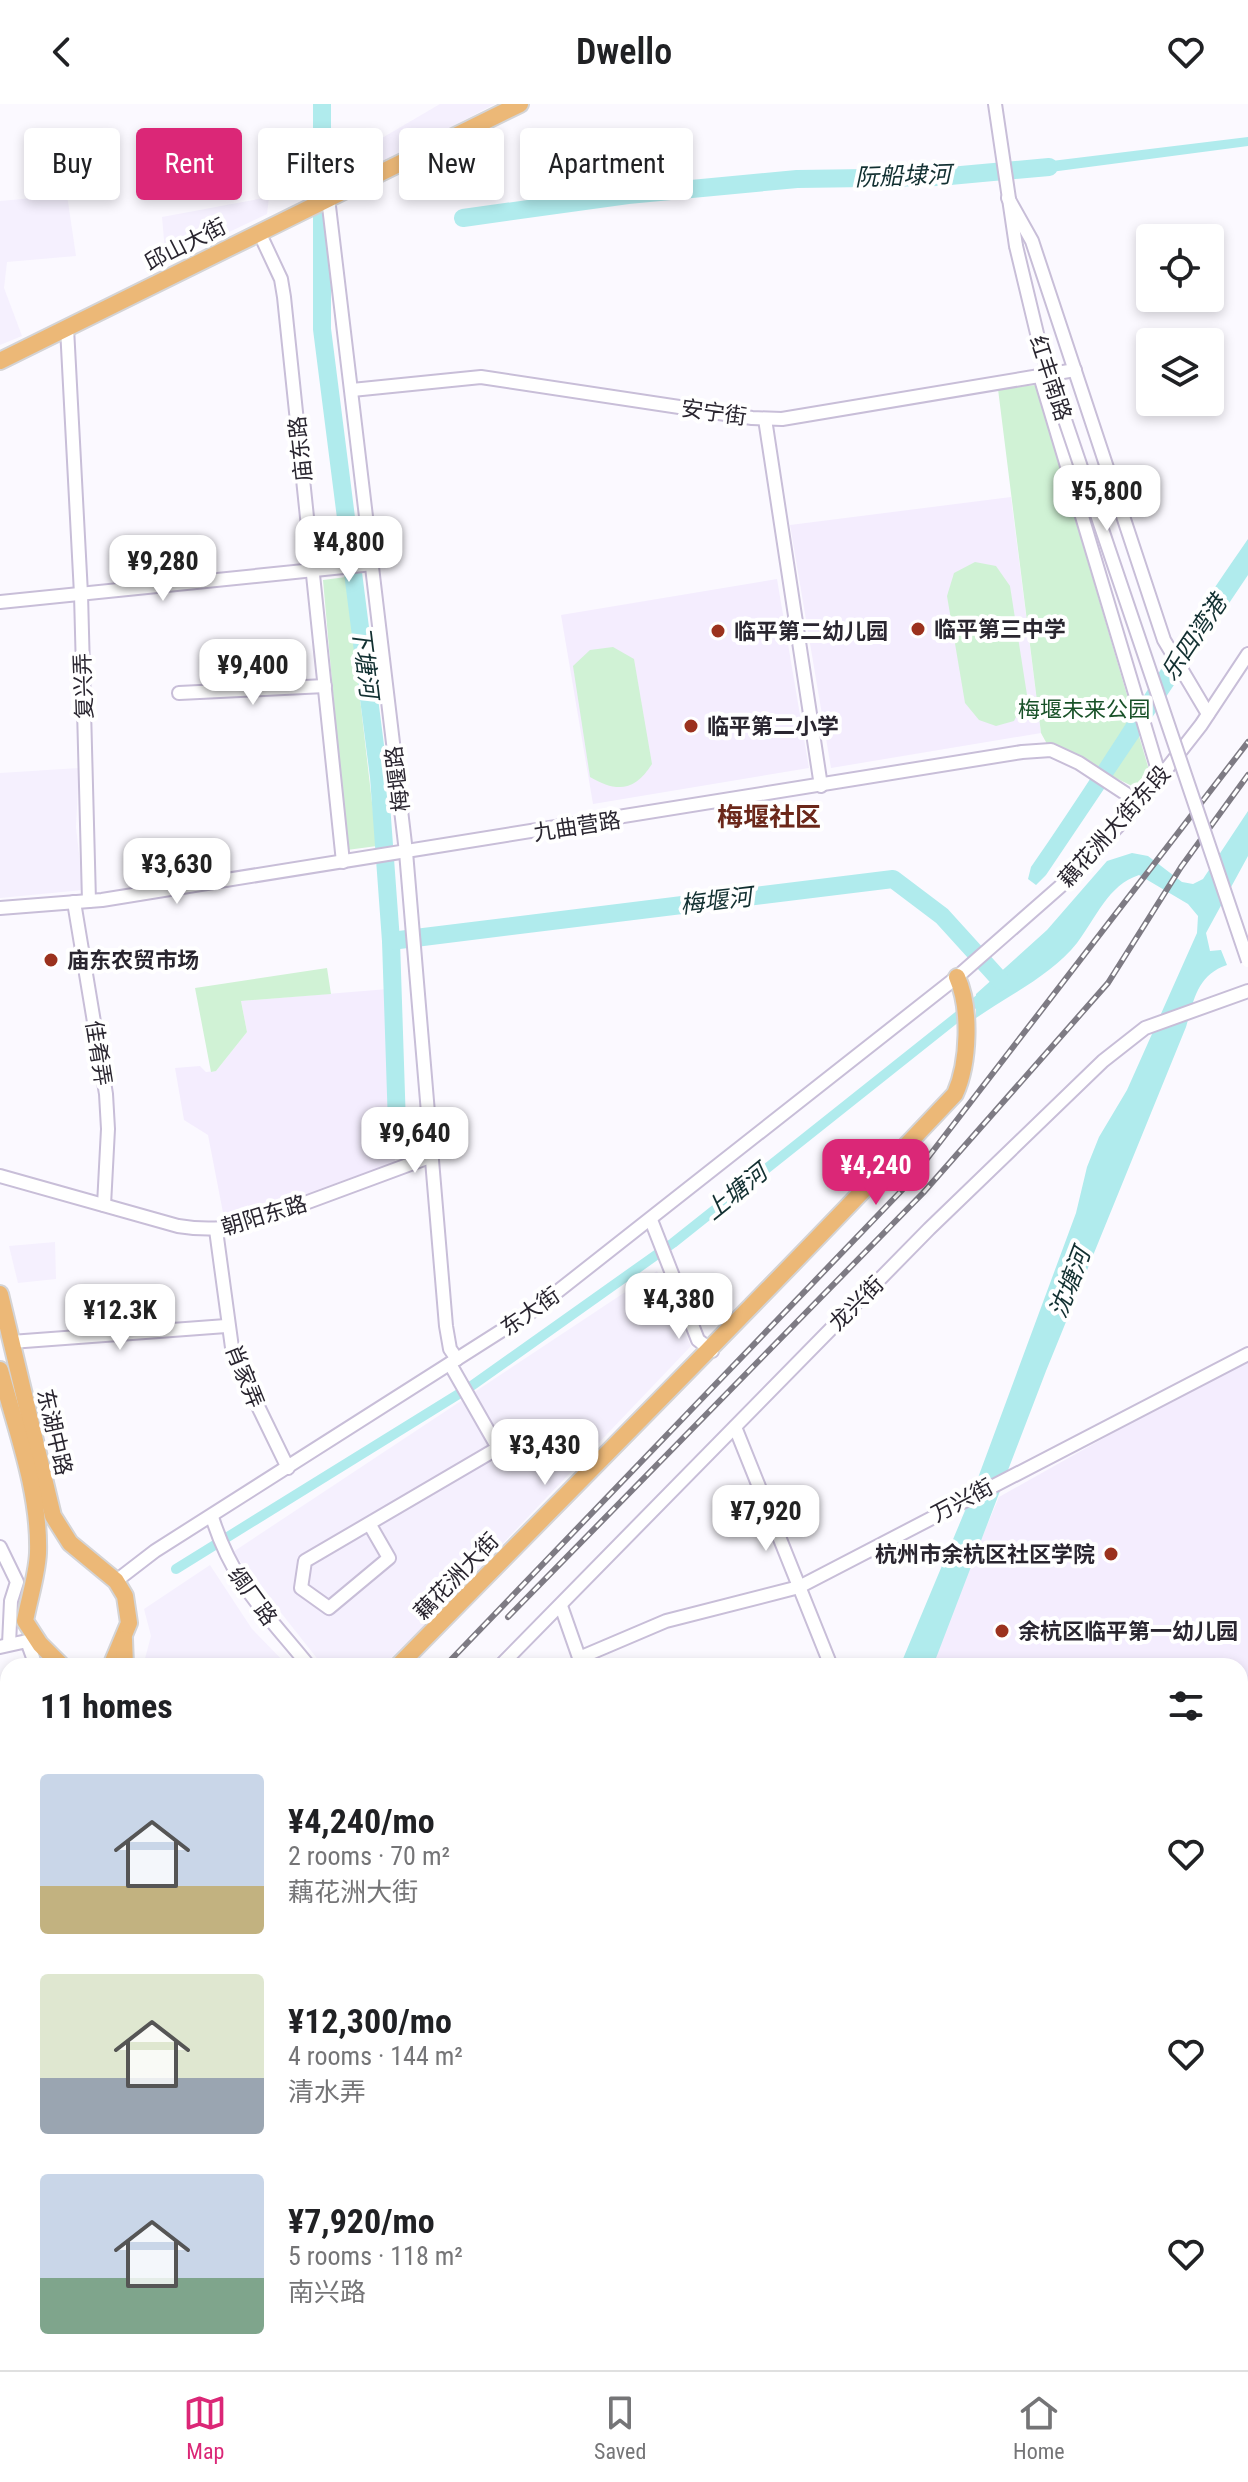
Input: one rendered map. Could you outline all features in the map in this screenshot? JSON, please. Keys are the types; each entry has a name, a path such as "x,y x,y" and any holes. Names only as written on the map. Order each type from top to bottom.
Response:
{"main road":[{"name":"邱山大街","path":"383,171 520,104"},
{"name":"邱山大街","path":"0,361 324,200"},
{"name":"藕花洲大街","path":"416,1658 955,1094 963,1076 964,1035 959,981"},
{"name":"东湖中路","path":"0,1294 53,1516 70,1543 95,1567 116,1581"},
{"name":"藕花洲大街","path":"406,1658 711,1348"},
{"name":"东湖中路","path":"0,1370 34,1501 38,1529 34,1577 25,1621 30,1638"},
{"path":"116,1581 125,1596 129,1623 117,1658"},
{"path":"30,1638 53,1658"}],"street":[{"name":"红丰南路","path":"995,104 1016,246 1040,346 1248,961"},
{"path":"1008,197 1032,241 1164,640 1208,714"},
{"name":"梅堰路","path":"328,200 406,852 446,1326 454,1365 498,1448 370,1525"},
{"name":"庙东路","path":"259,232 281,279 284,297 317,569 325,686 346,862"},
{"name":"复兴弄","path":"67,328 81,594 89,901"},
{"name":"安宁街","path":"352,390 481,377 782,419 1075,370"},
{"path":"1040,376 1160,777"},
{"path":"765,419 821,786"},
{"path":"0,602 372,564"},
{"name":"藕花洲大街东段","path":"959,981 1063,884 1140,803 1208,714 1248,654"},
{"path":"179,693 325,686"},
{"name":"九曲营路","path":"0,908 89,901 346,862 1022,752 1051,750 1079,763 1140,803"},
{"name":"佳肴弄","path":"74,902 106,1094 108,1129 104,1205"},
{"name":"东大街","path":"116,1581 155,1551 454,1365 534,1310 959,981"},
{"name":"龙兴街","path":"508,1658 929,1229 1103,1061 1145,1028 1248,991"},
{"name":"朝阳东路","path":"0,1176 178,1226 216,1230 262,1219 432,1156"},
{"path":"651,1220 698,1340 711,1348"},
{"name":"肖家弄","path":"216,1230 226,1326 233,1355 288,1468"},
{"path":"11,1342 226,1326"},
{"name":"万兴街","path":"588,1658 666,1621 799,1587 1248,1354"},
{"path":"735,1427 828,1658"},
{"name":"绸厂路","path":"212,1517 224,1556 272,1626 302,1658"},
{"path":"370,1525 389,1558 329,1608 301,1588 305,1561 370,1525"},
{"path":"0,1547 17,1582 5,1646 30,1638 34,1658"},
{"path":"561,1606 579,1658"}],"shaded area":[{"path":"440,104 495,104 449,128 399,128"},
{"path":"399,128 399,154 383,163 383,137"},
{"path":"258,199 269,200 267,214 166,262 162,217"},
{"path":"68,200 76,256 7,262 4,288 22,336 0,345 0,201"},
{"name":"临平第三中学","path":"1011,497 1041,733 831,768 790,525"},
{"name":"临平第二小学","path":"777,579 809,768 593,804 561,615"},
{"path":"79,768 76,827 83,890 0,898 0,773"},
{"path":"388,989 395,1162 225,1223 208,1135 184,1120 175,1068 200,1066 206,1072 216,1071 247,1032 241,1001"},
{"path":"55,1242 56,1279 18,1283 9,1246"},
{"path":"657,1271 691,1346 394,1658 317,1658 233,1552"},
{"name":"杭州市余杭区社区学院","path":"1248,1357 1248,1658 936,1658 951,1611 999,1497"},
{"path":"210,1565 252,1629 280,1658 145,1658 151,1636 144,1609"}],"green space":[{"name":"梅堰未来公园","path":"1036,385 1149,770 1140,790 1047,744 1041,733 998,389"},
{"path":"975,562 996,566 1010,586 1027,695 1014,721 996,726 979,720 965,703 947,596 954,573"},
{"path":"346,577 377,846 347,850 323,580"},
{"path":"613,647 634,659 652,764 639,780 625,787 609,786 590,777 573,666 590,650"},
{"path":"327,968 331,994 241,1001 247,1032 216,1071 211,1072 195,988"}],"water":[{"path":"1248,137 1248,146 1028,175 1027,164"},
{"name":"乐四湾港","path":"1248,539 1248,575 1046,875 1036,885 1028,879 1031,867"},
{"name":"沈塘河","path":"1248,811 1248,856 1206,933 1210,951 1221,950 1227,965 1209,975 1198,990 1186,1027 1046,1371 936,1658 903,1658 972,1494 1076,1213 1087,1167 1099,1137 1127,1090 1197,933 1198,916 1188,904 1139,875 1111,894 1077,943 1056,965 976,1018 976,994 1047,930 1107,861 1132,853 1148,856 1182,882 1193,884 1203,879"}],"waterway":[{"name":"下塘河","path":"322,104 322,329 379,777 391,941 397,1125"},
{"name":"阮船埭河","path":"463,218 628,195 797,179 939,177 1049,167"},
{"name":"梅堰河","path":"391,941 893,879 942,916 1001,981"},
{"name":"上塘河","path":"176,1569 470,1387 673,1243 986,994"}],"railway":[{"path":"453,1658 906,1186 1248,742"},
{"path":"508,1617 923,1193 1108,983 1181,867 1248,775"}],"place":[{"name":"临平第三中学","path":"918,629"},
{"name":"临平第二幼儿园","path":"718,631"},
{"name":"临平第二小学","path":"691,726"},
{"name":"庙东农贸市场","path":"51,960"},
{"name":"杭州市余杭区社区学院","path":"1111,1554"},
{"name":"余杭区临平第一幼儿园","path":"1002,1631"}],"district":[{"name":"梅堰社区","path":"769,817"}]}
